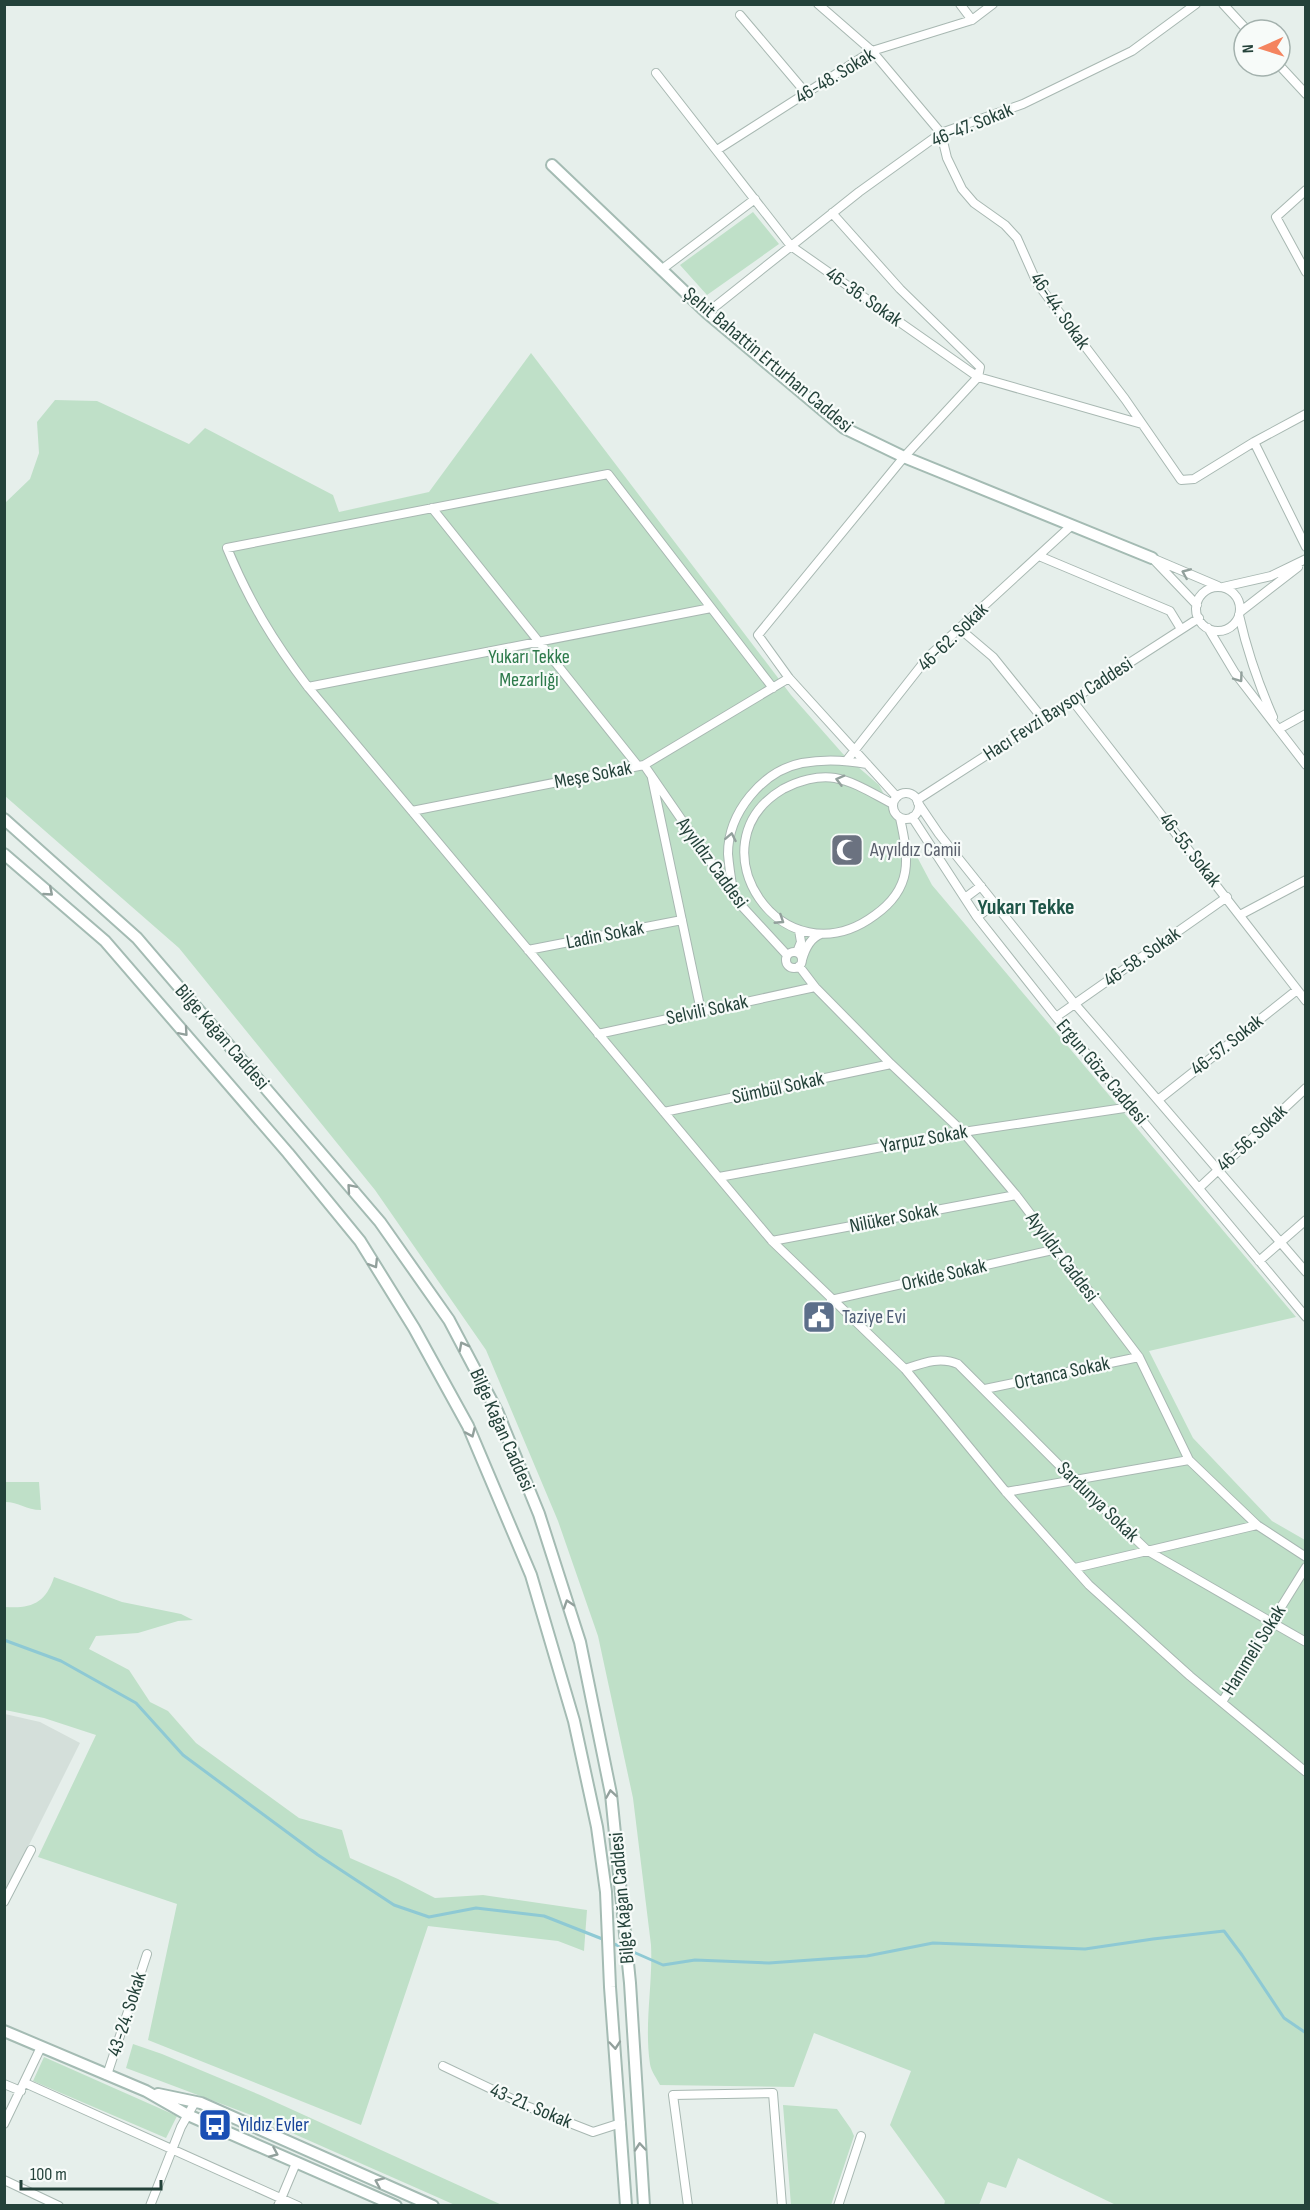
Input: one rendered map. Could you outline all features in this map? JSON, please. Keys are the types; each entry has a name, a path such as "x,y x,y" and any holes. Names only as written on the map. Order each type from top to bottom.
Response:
{"main road":[{"name":"Şehit Bahattin Erturhan Caddesi","path":"552,165 706,313 844,428 904,457 1152,558"},
{"name":"Bilge Kağan Caddesi","path":"4,819 137,938 380,1222 449,1320 497,1411 539,1514 580,1642 612,1794 630,1983 644,2205"},
{"name":"Bilge Kağan Caddesi","path":"4,854 105,941 288,1153 360,1241 414,1328 468,1426 531,1575 574,1721 597,1827 607,1914 626,2205"},
{"path":"4,2031 146,2091 188,2115 396,2205"},
{"path":"146,2091 195,2102 433,2205"}],"street":[{"name":"46-44. Sokak","path":"818,4 872,51 941,133 947,158 962,189 975,203 1005,225 1017,238 1037,283 1181,480 1194,479 1254,442"},
{"path":"960,4 972,20"},
{"name":"46-48. Sokak","path":"717,150 872,51 972,20 993,4"},
{"name":"46-47. Sokak","path":"706,313 900,160 941,133 1023,104 1132,51 1196,4"},
{"path":"1223,4 1236,18"},
{"path":"740,15 806,93"},
{"name":"46-36. Sokak","path":"656,73 791,246 978,377 1142,424"},
{"path":"1291,78 1305,94"},
{"path":"1305,190 1276,218 1305,272"},
{"path":"661,270 755,199"},
{"path":"832,213 900,289 980,367 978,377 904,457 758,634 789,678 868,764 895,801 895,813 900,818 908,855 906,870 894,898 873,917 853,929 822,933 798,930 770,913 756,895 749,880 745,848 747,835 767,802 789,786 804,780 826,777 836,778 895,801"},
{"path":"1305,414 1254,442 1305,547"},
{"path":"773,688 608,474 227,548 245,590 263,622 308,687 772,1241 905,1369 1006,1492 1089,1585 1305,1772"},
{"name":"Ayyıldız Caddesi","path":"432,508 538,642 652,778 734,895 787,955 786,962 789,967 794,968 801,963"},
{"name":"46-62. Sokak","path":"846,760 928,657 1072,525"},
{"path":"1039,556 1170,610 1181,629"},
{"name":"Şehit Bahattin Erturhan Caddesi","path":"1152,558 1221,587"},
{"name":"Şehit Bahattin Erturhan Caddesi","path":"1152,558 1197,605"},
{"path":"1305,560 1271,576 1205,591 1200,596 1197,605 1199,618 1208,628 1236,673 1305,765"},
{"path":"1208,628 1226,629 1233,625 1239,613 1305,560"},
{"path":"1221,587 1236,597 1248,656 1256,680 1279,729"},
{"path":"308,687 711,608"},
{"name":"Hacı Fevzi Baysoy Caddesi","path":"918,802 1199,618"},
{"path":"960,629 993,657 1043,719"},
{"name":"Meşe Sokak","path":"412,811 641,766 789,678"},
{"name":"46-55. Sokak","path":"1072,700 1227,897 1305,1001"},
{"path":"1279,729 1305,714"},
{"path":"734,895 728,852 734,824 756,789 783,769 802,763 846,760 868,764"},
{"path":"652,778 701,1011"},
{"path":"895,801 908,794 918,802 918,811 912,817 900,818"},
{"name":"Ergun Göze Caddesi","path":"918,802 939,834 1075,1004 1305,1272"},
{"name":"Ergun Göze Caddesi","path":"912,817 977,917 1056,1017 1305,1317"},
{"path":"1240,915 1305,880"},
{"path":"965,898 981,886"},
{"name":"46-58. Sokak","path":"1056,1017 1227,897"},
{"path":"977,917 995,904"},
{"name":"Ladin Sokak","path":"528,950 682,920"},
{"path":"787,955 790,952 797,952 801,942 798,930"},
{"path":"801,963 813,938 822,933"},
{"name":"Ayyıldız Caddesi","path":"797,952 815,987 891,1064 963,1132 1016,1195 1139,1357 1189,1460 1257,1525 1305,1557"},
{"name":"Selvili Sokak","path":"598,1034 815,987"},
{"name":"46-57. Sokak","path":"1158,1100 1297,990"},
{"name":"Sümbül Sokak","path":"664,1112 891,1064"},
{"name":"46-56. Sokak","path":"1199,1188 1305,1088"},
{"name":"Yarpuz Sokak","path":"719,1177 963,1132 1131,1107"},
{"name":"Nilüker Sokak","path":"772,1241 1016,1195"},
{"path":"1259,1261 1305,1220"},
{"name":"Orkide Sokak","path":"831,1300 1057,1250"},
{"name":"Ortanca Sokak","path":"985,1389 1139,1357"},
{"name":"Sardunya Sokak","path":"905,1369 923,1363 950,1360 958,1364 1148,1551 1305,1642"},
{"path":"1006,1492 1189,1460"},
{"path":"1075,1568 1257,1525"},
{"name":"Hanımeli Sokak","path":"1222,1702 1305,1567"},
{"path":"4,1902 31,1850"},
{"name":"43-24. Sokak","path":"107,2075 147,1954"},
{"path":"4,2124 41,2047"},
{"name":"43-21. Sokak","path":"443,2066 529,2107 593,2132 621,2123"},
{"path":"25,2083 172,2148 280,2202 298,2205"},
{"path":"4,2084 21,2091"},
{"path":"688,2205 673,2096 774,2093 782,2205"},
{"path":"150,2205 172,2148 195,2102"},
{"path":"838,2205 861,2136"},
{"path":"280,2202 296,2163"},
{"path":"4,2180 58,2205"}],"shaded area":[{"path":"5,1714 40,1722 80,1743 5,1893"}],"green space":[{"path":"753,212 779,244 707,295 680,265"},
{"name":"Yukarı Tekke Mezarlığı","path":"531,353 791,695 843,754 879,785 932,885 1296,1317 1149,1351 1193,1438 1272,1521 1305,1540 1305,2205 1116,2205 1018,2158 1006,2188 988,2182 979,2205 944,2205 945,2201 890,2125 911,2071 814,2033 794,2087 660,2085 651,2067 648,2049 651,1945 633,1798 598,1636 558,1521 486,1350 375,1190 179,948 5,796 5,503 30,479 39,453 37,422 55,400 97,401 189,444 205,428 333,495 339,512 429,492"},
{"path":"5,1482 39,1482 41,1510 5,1502"},
{"path":"54,1577 122,1602 181,1614 193,1620 178,1621 138,1633 96,1636 89,1649 129,1670 150,1702 168,1711 196,1743 299,1818 342,1830 350,1858 435,1898 483,1895 587,1910 584,1951 558,1941 428,1926 361,2125 148,2040 177,1904 38,1857 96,1735 44,1718 5,1710 5,1607 22,1607 36,1602 47,1593"},
{"path":"133,2044 260,2095 502,2205 455,2205 251,2115 126,2068"},
{"path":"44,2057 177,2116 166,2138 33,2081"},
{"path":"783,2105 837,2109 851,2129 854,2136 831,2205 791,2205"}],"waterway":[{"path":"4,1640 61,1661 136,1703 183,1755 318,1855 394,1905 429,1917 476,1908 544,1916 605,1940"},
{"path":"631,1951 663,1965 695,1960 769,1963 867,1956 933,1943 1085,1949 1224,1931 1284,2018 1306,2033"},
{"path":"611,1943 625,1948"}],"place":[{"name":"Ayyıldız Camii","path":"847,850"},
{"name":"Taziye Evi","path":"819,1317"},
{"name":"Yıldız Evler","path":"215,2125"}],"district":[{"name":"Yukarı Tekke","path":"1026,907"}]}
